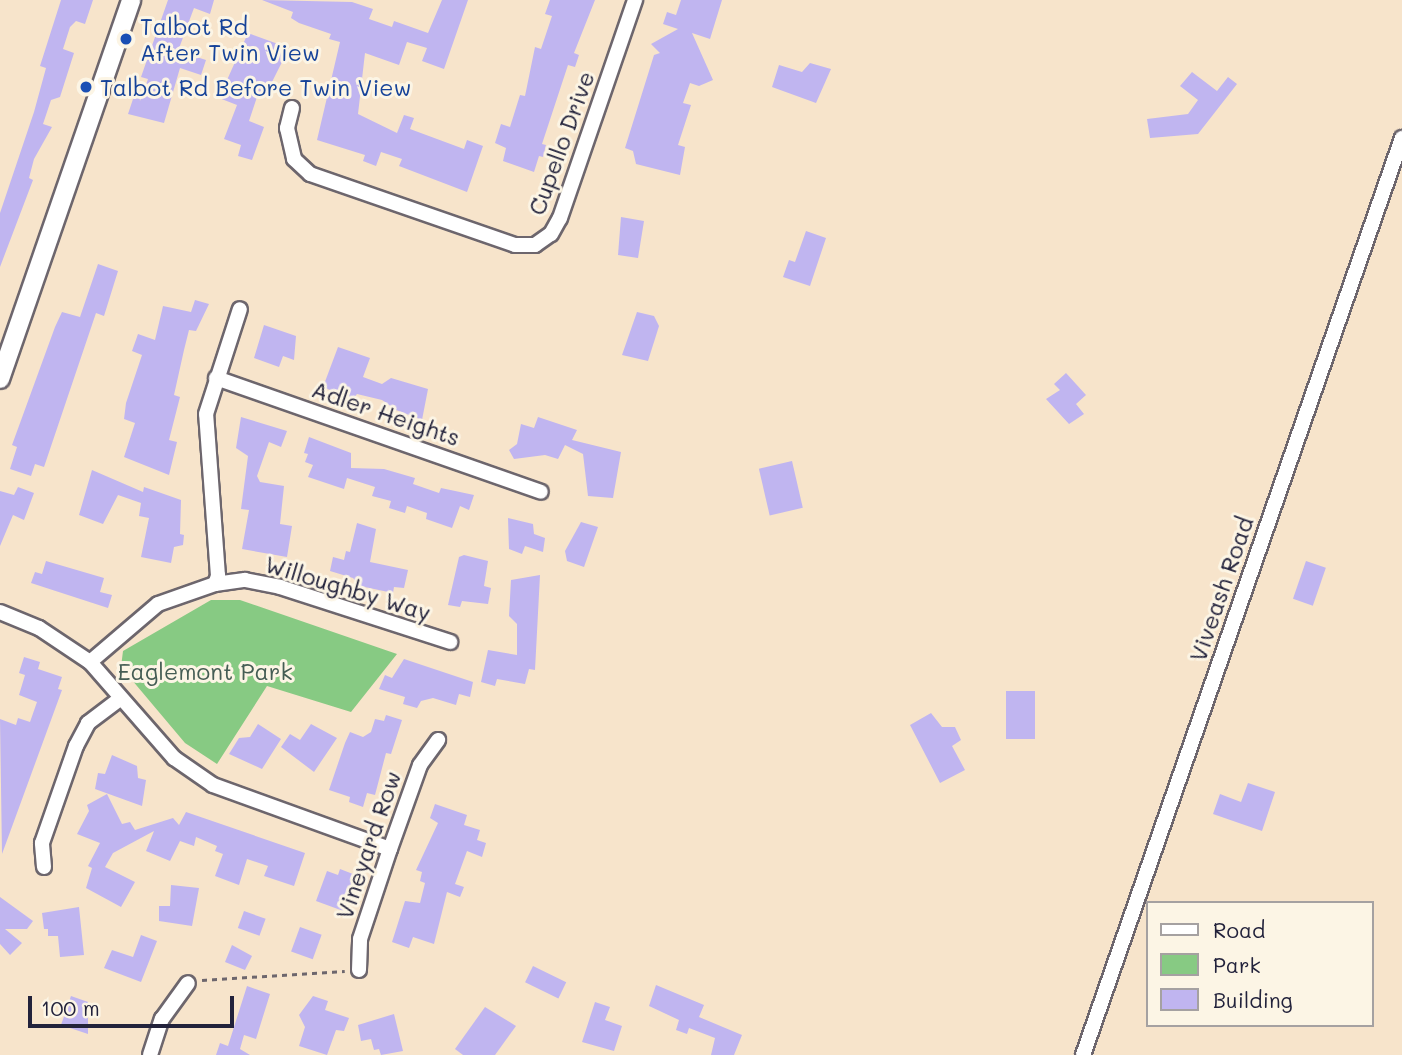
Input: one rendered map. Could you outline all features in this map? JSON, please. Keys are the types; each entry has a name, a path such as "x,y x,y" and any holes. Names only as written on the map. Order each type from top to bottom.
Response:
{"main road":[{"path":"0,379 131,0"}],"street":[{"name":"Cupello Drive","path":"292,108 287,128 294,159 310,174 515,245 544,242 560,218 635,0"},
{"name":"Viveash Road","path":"1083,1055 1402,138"},
{"path":"215,584 218,576 206,414 240,309"},
{"name":"Adler Heights","path":"216,378 541,492"},
{"name":"Willoughby Way","path":"90,662 119,632 158,604 215,584 245,580 280,587 450,642"},
{"path":"0,612 39,628 90,662 174,758 213,785 390,849"},
{"path":"44,867 42,843 76,746 88,723 120,699"},
{"name":"Vineyard Row","path":"359,970 360,939 390,849 420,765 438,740"},
{"path":"150,1055 162,1019 188,983"}],"path":[{"path":"188,983 359,970"}],"green space":[{"name":"Eaglemont Park","path":"211,600 240,600 397,654 351,712 267,686 217,764 185,743 121,667 123,651"}],"building":[{"path":"61,0 93,0 85,24 76,21 70,27 63,49 74,53 60,97 51,100 43,124 52,127 34,159 29,178 33,180 0,267 0,213 34,112 46,68 40,66"},
{"path":"168,0 214,0 210,14 194,8 178,51 206,60 201,75 180,68 164,123 128,114 138,84 140,101 148,79 141,77"},
{"path":"262,0 352,2 373,9 369,19 392,27 394,21 428,33 442,0 468,0 444,69 422,61 427,48 407,42 399,65 365,53 358,114 397,133 404,115 414,118 410,129 464,149 467,140 483,146 467,192 399,166 402,159 381,152 376,166 363,161 365,155 317,140 340,42 329,39 331,34 291,18 293,12"},
{"path":"550,0 595,0 574,53 579,55 575,67 568,65 542,144 546,145 543,157 539,156 534,172 503,161 506,148 495,143 501,124 510,127 520,95 525,96 535,47 541,49 552,16 545,14"},
{"path":"681,0 722,0 710,39 692,33 713,80 699,86 690,83 683,103 691,105 678,145 685,147 680,175 636,164 633,151 625,148 654,55 660,53 651,44 678,29 663,24 667,12 676,15"},
{"path":"248,33 289,48 265,96 258,94 249,121 264,127 252,160 238,156 241,145 224,139 237,105 219,98"},
{"path":"810,63 831,69 816,103 772,87 779,65 802,72"},
{"path":"1192,72 1217,91 1228,77 1237,84 1198,134 1150,138 1147,119 1188,114 1198,100 1180,86"},
{"path":"621,217 644,221 638,258 618,255"},
{"path":"806,231 826,238 810,286 783,277 789,260 795,262"},
{"path":"98,264 118,271 104,316 96,313 44,467 35,464 31,476 10,469 17,447 12,445 55,327 62,312 80,317"},
{"path":"195,300 209,304 196,331 189,330 184,350 174,395 180,397 169,440 177,442 169,475 124,457 135,423 124,419 126,403 142,355 132,351 138,334 155,340 163,306 191,312"},
{"path":"637,312 654,316 659,326 648,361 622,355"},
{"path":"264,325 296,336 294,360 283,356 279,367 254,358"},
{"path":"338,347 370,358 363,377 382,384 391,378 428,389 422,420 396,410 382,400 357,394 352,400 323,387"},
{"path":"1066,373 1086,395 1076,404 1084,414 1069,424 1046,399 1060,390 1054,384"},
{"path":"241,417 287,431 281,447 269,442 257,476 260,482 284,486 280,524 292,526 287,557 242,549 249,510 241,509 248,456 236,448"},
{"path":"538,417 577,430 572,440 621,452 613,498 588,496 583,454 565,445 558,459 545,455 514,459 509,450 517,444 521,424 534,428"},
{"path":"309,437 351,453 351,468 384,469 415,478 413,484 439,493 441,488 474,495 469,510 460,506 452,528 426,519 427,513 407,506 405,513 389,508 391,501 372,496 375,487 347,478 344,489 308,477 313,465 305,462 308,454 304,453"},
{"path":"792,461 803,508 770,515 759,469"},
{"path":"92,470 143,492 144,487 181,500 180,534 184,535 183,545 174,547 171,563 141,557 149,518 139,516 141,503 118,495 103,524 79,515"},
{"path":"18,487 34,493 24,520 13,515 0,546 0,491 14,495"},
{"path":"508,518 533,524 534,534 545,538 543,552 525,546 522,554 509,549"},
{"path":"581,522 598,527 584,567 567,561 565,551"},
{"path":"357,523 376,529 370,562 408,570 404,588 394,587 393,593 360,586 353,578 330,571 333,557 344,560 346,551 350,552"},
{"path":"464,555 488,561 484,586 491,588 488,604 462,601 460,607 448,605 459,557"},
{"path":"46,561 104,578 100,592 112,595 108,608 31,583 35,572 42,574"},
{"path":"1306,561 1326,568 1313,606 1293,599"},
{"path":"540,575 535,670 529,669 525,684 497,679 495,686 481,682 488,650 517,655 517,624 509,616 511,580"},
{"path":"24,657 40,662 38,669 62,677 58,689 62,690 2,854 0,719 16,725 18,718 30,722 37,702 19,695 25,675 19,673"},
{"path":"404,659 473,682 470,697 459,694 456,705 433,698 421,701 417,708 403,704 405,697 379,689 385,675 392,678"},
{"path":"1006,691 1035,691 1035,739 1006,739"},
{"path":"931,713 942,727 955,727 961,740 952,746 965,770 940,783 910,725"},
{"path":"386,715 402,720 391,754 386,753 375,795 367,793 363,807 349,802 350,797 329,790 350,732 363,737 371,732 375,719 384,721"},
{"path":"258,724 281,739 262,769 229,754 239,738 250,737"},
{"path":"311,724 337,738 314,772 281,747 290,734 300,740"},
{"path":"112,755 137,766 138,778 146,780 142,806 95,789 98,773 105,774"},
{"path":"1248,783 1275,792 1262,831 1213,814 1220,794 1241,802"},
{"path":"107,794 122,824 130,822 135,830 173,818 179,825 186,812 305,853 294,886 264,876 268,866 247,859 239,885 215,876 223,854 215,851 217,846 196,837 194,846 180,841 170,861 146,851 154,831 113,853 105,867 135,882 121,907 86,888 92,868 88,866 100,843 77,834 89,811 87,805"},
{"path":"435,804 467,815 464,825 480,830 477,840 486,843 482,857 467,851 455,884 464,887 460,897 447,892 434,944 413,937 409,948 392,942 405,901 420,903 425,883 420,881 422,872 416,870 438,823 430,818"},
{"path":"340,869 353,874 346,912 316,901 327,871 338,875"},
{"path":"171,885 199,888 192,926 159,921 159,906 170,906"},
{"path":"0,897 33,921 27,929 5,929 22,943 10,955 0,944"},
{"path":"79,907 84,955 60,957 58,936 48,936 48,929 44,929 42,913"},
{"path":"244,911 266,919 259,936 238,928"},
{"path":"300,927 322,935 313,959 291,951"},
{"path":"141,935 157,941 141,982 104,968 112,950 133,957"},
{"path":"232,945 252,956 245,970 225,962"},
{"path":"533,966 566,982 558,998 525,982"},
{"path":"656,985 704,1005 699,1017 742,1035 734,1055 711,1055 715,1038 689,1028 687,1034 676,1030 679,1020 649,1006"},
{"path":"247,986 270,994 256,1039 244,1035 240,1049 250,1055 216,1055 220,1043 228,1046"},
{"path":"71,996 88,1002 88,1034 61,1025"},
{"path":"313,996 328,1001 325,1010 349,1018 344,1031 336,1030 327,1055 299,1046 305,1027 299,1015"},
{"path":"595,1002 610,1007 605,1020 622,1026 614,1051 582,1042"},
{"path":"485,1007 516,1026 495,1055 463,1055 455,1049"},
{"path":"394,1014 403,1051 381,1055 379,1049 374,1050 371,1039 361,1041 358,1025"}],"place":[{"name":"Talbot Rd After Twin View","path":"126,39"},
{"name":"Talbot Rd Before Twin View","path":"86,87"}]}
